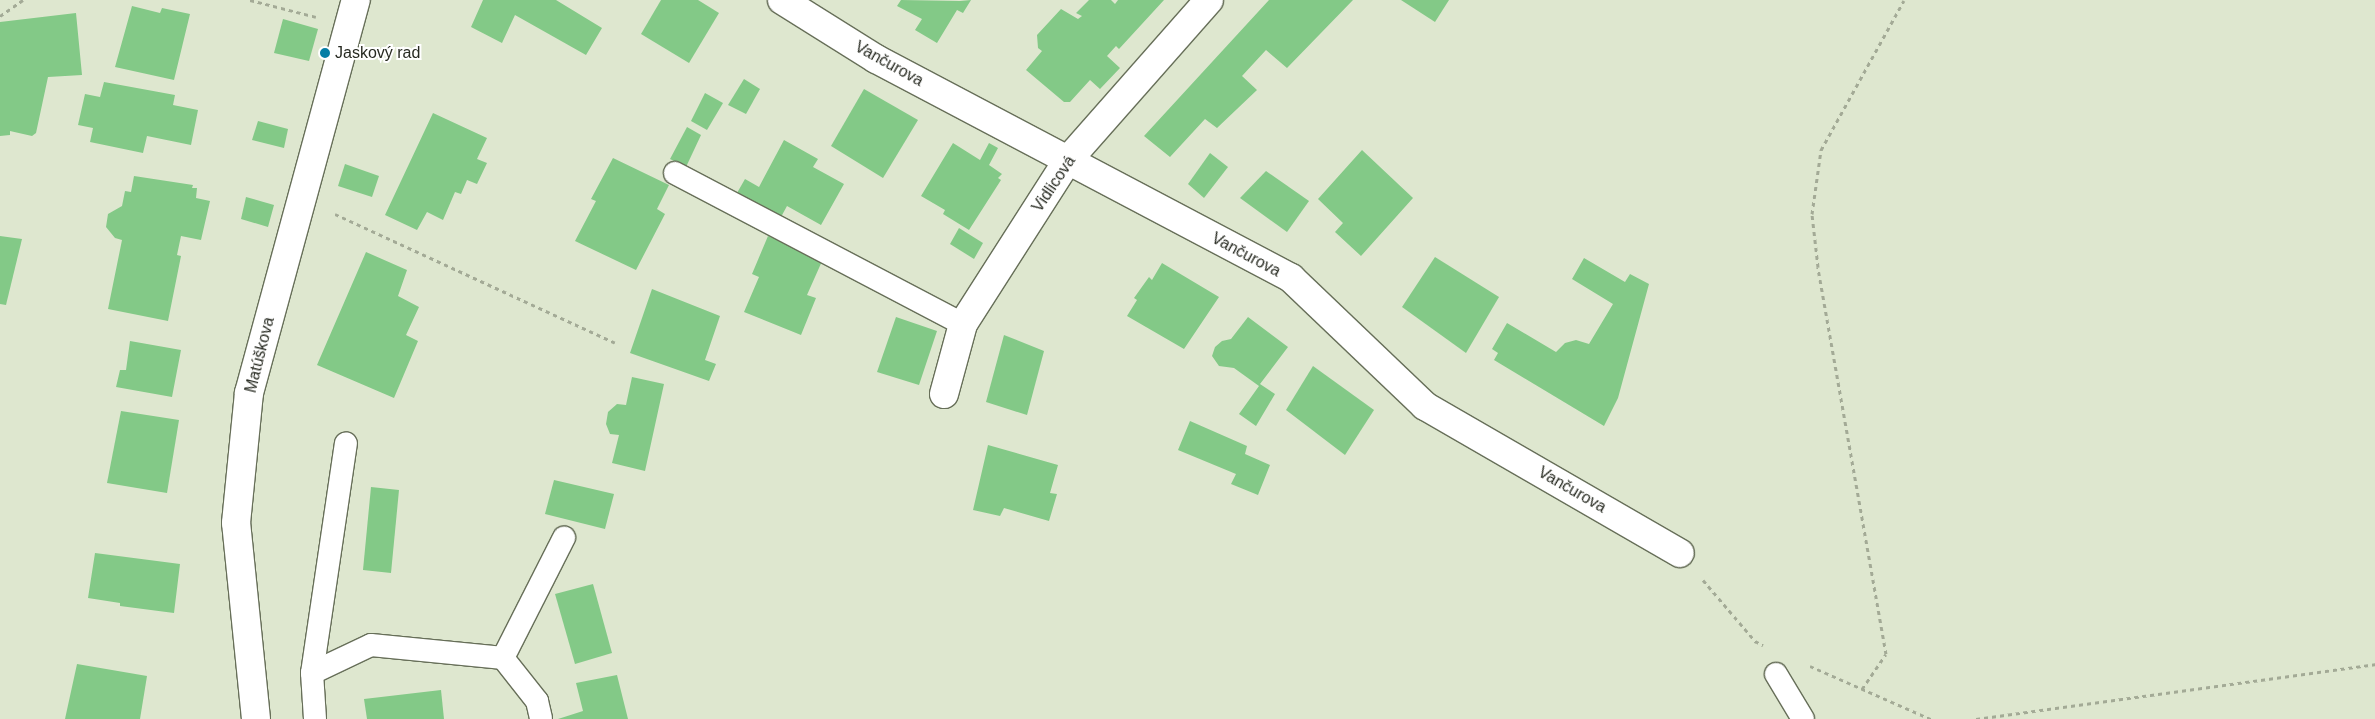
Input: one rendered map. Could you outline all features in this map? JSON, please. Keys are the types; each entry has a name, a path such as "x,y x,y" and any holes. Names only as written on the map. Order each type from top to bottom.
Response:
{"street":[{"name":"Vančurova","path":"782,0 876,59 1291,278 1425,406 1680,553"},
{"name":"Vidlicová","path":"944,394 963,324 1068,160 1209,0"},
{"name":"Matúškova","path":"256,719 236,523 249,393 352,13"}],"lane":[{"path":"675,173 963,324"},
{"path":"315,719 312,673 346,443"},
{"path":"503,658 564,538"},
{"path":"312,673 371,645 503,658 537,701 541,719"},
{"path":"1776,674 1803,719"}],"path":[{"path":"0,16 23,0"},
{"path":"250,0 352,13"},
{"path":"1862,689 1886,654 1818,267 1812,214 1821,150 1904,0"},
{"path":"325,209 615,343"},
{"path":"1680,553 1755,641 1773,649"},
{"path":"1976,719 2375,664"},
{"path":"1809,665 1931,719"}],"building":[{"path":"483,0 556,0 602,28 586,55 515,15 502,43 471,27"},
{"path":"661,0 698,0 719,13 689,63 641,34"},
{"path":"901,0 971,0 963,13 957,10 937,43 915,30 922,19 897,6"},
{"path":"1089,0 1111,0 1115,4 1118,0 1164,0 1119,49 1116,46 1107,56 1120,68 1100,89 1090,80 1070,102 1064,102 1026,70 1042,51 1038,48 1037,35 1061,9 1078,19 1082,16 1076,13"},
{"path":"1269,0 1353,0 1287,68 1266,50 1242,76 1257,90 1217,128 1205,119 1170,157 1144,136"},
{"path":"1401,0 1449,0 1435,22"},
{"path":"132,6 160,13 162,8 190,14 174,80 115,67"},
{"path":"76,13 82,75 48,77 36,133 32,136 10,131 10,135 0,136 0,22"},
{"path":"283,19 318,29 309,61 274,53"},
{"path":"744,79 760,89 746,114 728,105"},
{"path":"104,82 175,95 173,105 198,110 191,145 147,136 143,153 90,142 93,128 78,125 85,94 100,97"},
{"path":"864,89 918,120 883,178 831,146"},
{"path":"705,93 723,103 707,130 691,121"},
{"path":"433,113 487,138 477,159 487,163 477,184 467,180 461,194 455,192 443,220 427,212 417,230 385,215"},
{"path":"258,121 288,129 284,148 252,140"},
{"path":"687,127 701,135 686,167 670,159"},
{"path":"784,140 818,159 813,167 844,184 821,225 787,206 781,217 737,193 745,179 759,187"},
{"path":"953,143 980,160 989,143 998,148 989,165 1002,174 998,178 1001,180 969,230 943,214 945,210 921,196"},
{"path":"1362,150 1413,198 1361,256 1335,232 1343,223 1318,199"},
{"path":"1210,153 1228,167 1204,198 1188,184"},
{"path":"613,158 669,185 657,209 665,214 636,270 575,241 596,201 591,199"},
{"path":"345,164 379,176 372,197 338,186"},
{"path":"1266,171 1309,201 1287,232 1240,198"},
{"path":"134,176 193,185 192,188 197,188 196,198 210,201 201,240 181,236 177,255 181,256 168,321 108,309 122,240 115,238 106,227 108,214 122,206 125,191 131,192"},
{"path":"246,197 274,205 268,227 241,219"},
{"path":"959,228 983,243 974,259 950,244"},
{"path":"0,236 22,239 6,305 0,304"},
{"path":"768,236 823,259 807,295 816,298 801,335 744,312 759,277 752,274"},
{"path":"366,252 407,270 398,296 419,307 406,335 418,341 394,398 317,365"},
{"path":"1435,257 1499,297 1466,353 1402,307"},
{"path":"1584,258 1625,282 1630,274 1649,284 1618,398 1604,426 1494,360 1498,353 1492,349 1507,323 1556,352 1565,343 1576,340 1589,344 1613,304 1572,279"},
{"path":"1162,263 1219,297 1184,349 1127,316 1137,300 1134,298 1149,277 1152,280"},
{"path":"652,289 720,316 705,360 716,364 709,381 630,353"},
{"path":"896,317 937,331 919,385 877,372"},
{"path":"1248,317 1288,347 1260,384 1275,394 1256,426 1239,414 1259,386 1234,368 1219,366 1212,356 1215,347 1222,341 1231,339"},
{"path":"1004,335 1044,351 1027,415 986,402"},
{"path":"130,341 181,350 172,397 116,387 120,370 126,370"},
{"path":"1313,366 1374,410 1345,455 1286,410"},
{"path":"632,377 664,384 645,471 612,463 619,435 610,434 606,424 608,412 617,404 626,405"},
{"path":"121,411 179,420 167,493 107,483"},
{"path":"1190,421 1247,446 1245,454 1270,465 1258,495 1231,484 1236,474 1178,450"},
{"path":"988,445 1058,465 1050,493 1057,494 1049,521 1004,508 1000,516 973,510"},
{"path":"554,480 614,494 605,529 545,514"},
{"path":"371,487 399,490 391,573 363,570"},
{"path":"95,553 180,564 174,613 120,606 120,603 88,598"},
{"path":"593,584 612,653 575,664 555,594"},
{"path":"77,664 147,676 140,719 65,719"},
{"path":"617,675 628,719 558,719 583,711 576,683"},
{"path":"441,690 444,719 367,719 364,699"}],"place":[{"name":"Jaskový rad","path":"325,53"}]}
